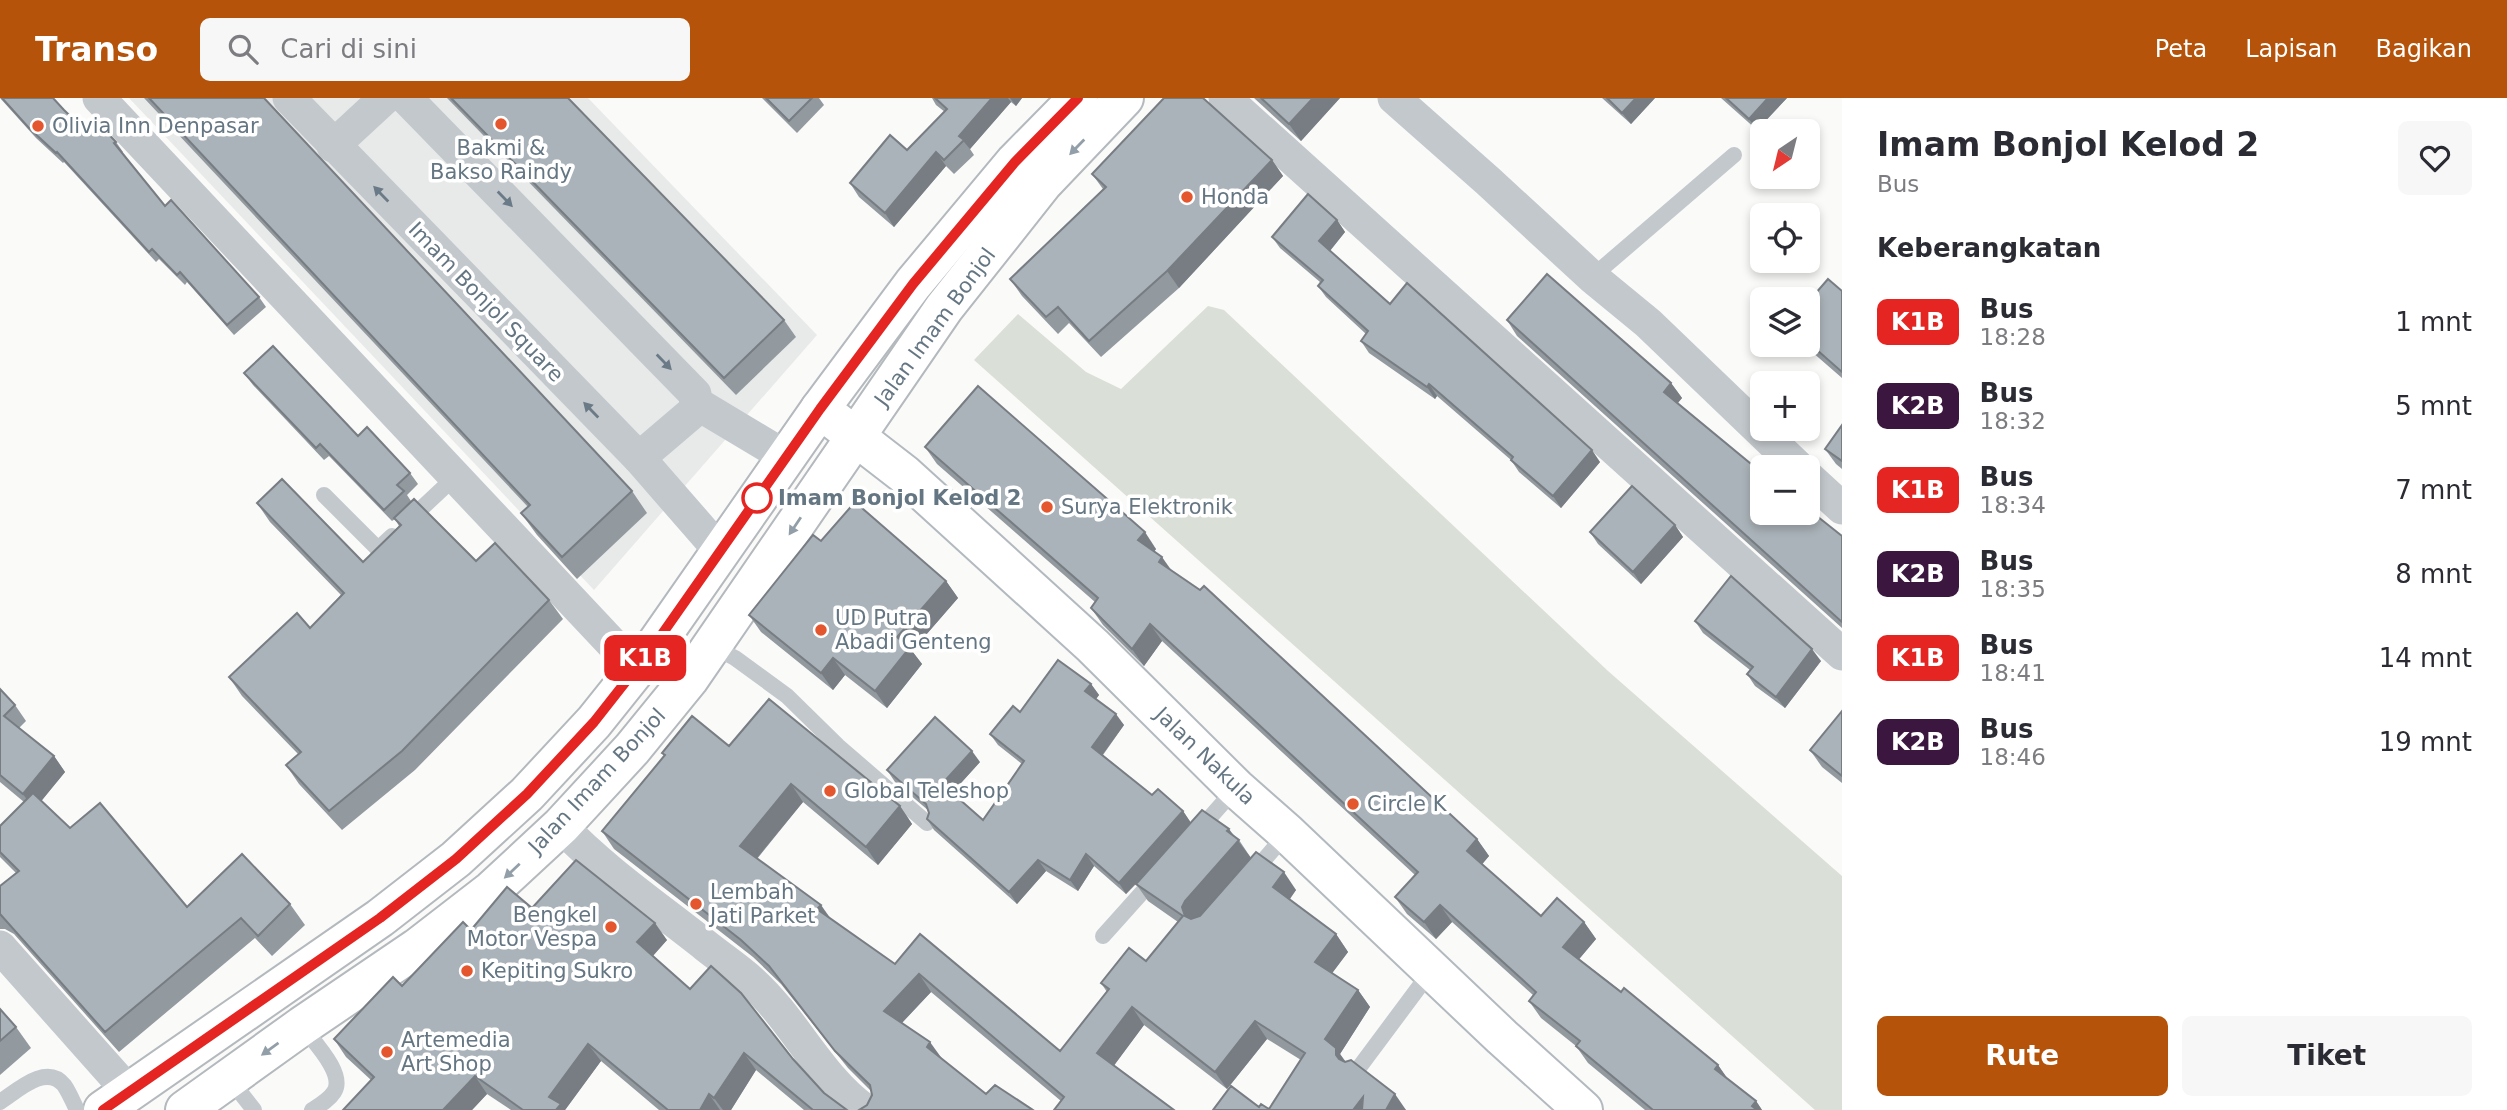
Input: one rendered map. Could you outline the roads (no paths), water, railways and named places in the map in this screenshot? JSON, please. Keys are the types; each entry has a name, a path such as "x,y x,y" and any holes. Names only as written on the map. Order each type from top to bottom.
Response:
{"main road":[{"name":"Jalan Imam Bonjol","path":"116,1101 380,918 456,859 527,794 594,722 636,669 820,409 921,274 1015,162 1078,98"},
{"name":"Jalan Imam Bonjol","path":"185,1110 417,948 482,898 561,827 632,749 712,646 944,308 1043,183 1124,98"},
{"name":"Jalan Nakula","path":"820,409 904,474 1093,646 1236,788 1583,1110"}],"street":[{"path":"99,98 636,669"},
{"name":"Imam Bonjol Square","path":"289,98 639,458 720,551"},
{"path":"333,146 385,98"},
{"path":"406,98 695,394 693,412 639,458"},
{"path":"1225,98 1842,654"},
{"path":"1394,98 1489,181 1592,277 1648,323 1786,455"},
{"path":"696,403 786,457"},
{"path":"1820,488 1842,508"},
{"path":"561,827 616,876 751,980 792,1026 829,1079 845,1096 865,1110"},
{"path":"0,947 116,1101"}],"lane":[{"path":"1592,277 1734,155"},
{"path":"324,495 378,549 455,477"},
{"path":"712,646 735,658 787,696 838,746 927,823"},
{"path":"1183,847 1236,788"},
{"path":"1241,885 1287,833"},
{"path":"1103,936 1165,867"},
{"path":"1358,1069 1431,971"},
{"path":"302,1026 337,1074 338,1085 333,1095 312,1110"},
{"path":"0,1102 41,1076 55,1077 65,1086 76,1110"},
{"path":"229,1078 254,1110"}],"place":[{"name":"Bakmi & Bakso Raindy","path":"501,124"},
{"name":"Olivia Inn Denpasar","path":"38,126"},
{"name":"Honda","path":"1187,197"},
{"name":"Imam Bonjol Kelod 2","path":"757,498"},
{"name":"Surya Elektronik","path":"1047,507"},
{"name":"UD Putra Abadi Genteng","path":"821,630"},
{"name":"Global Teleshop","path":"830,791"},
{"name":"Circle K","path":"1353,804"},
{"name":"Lembah Jati Parket","path":"696,904"},
{"name":"Bengkel Motor Vespa","path":"611,927"},
{"name":"Kepiting Sukro","path":"467,971"},
{"name":"Artemedia Art Shop","path":"387,1052"}]}
